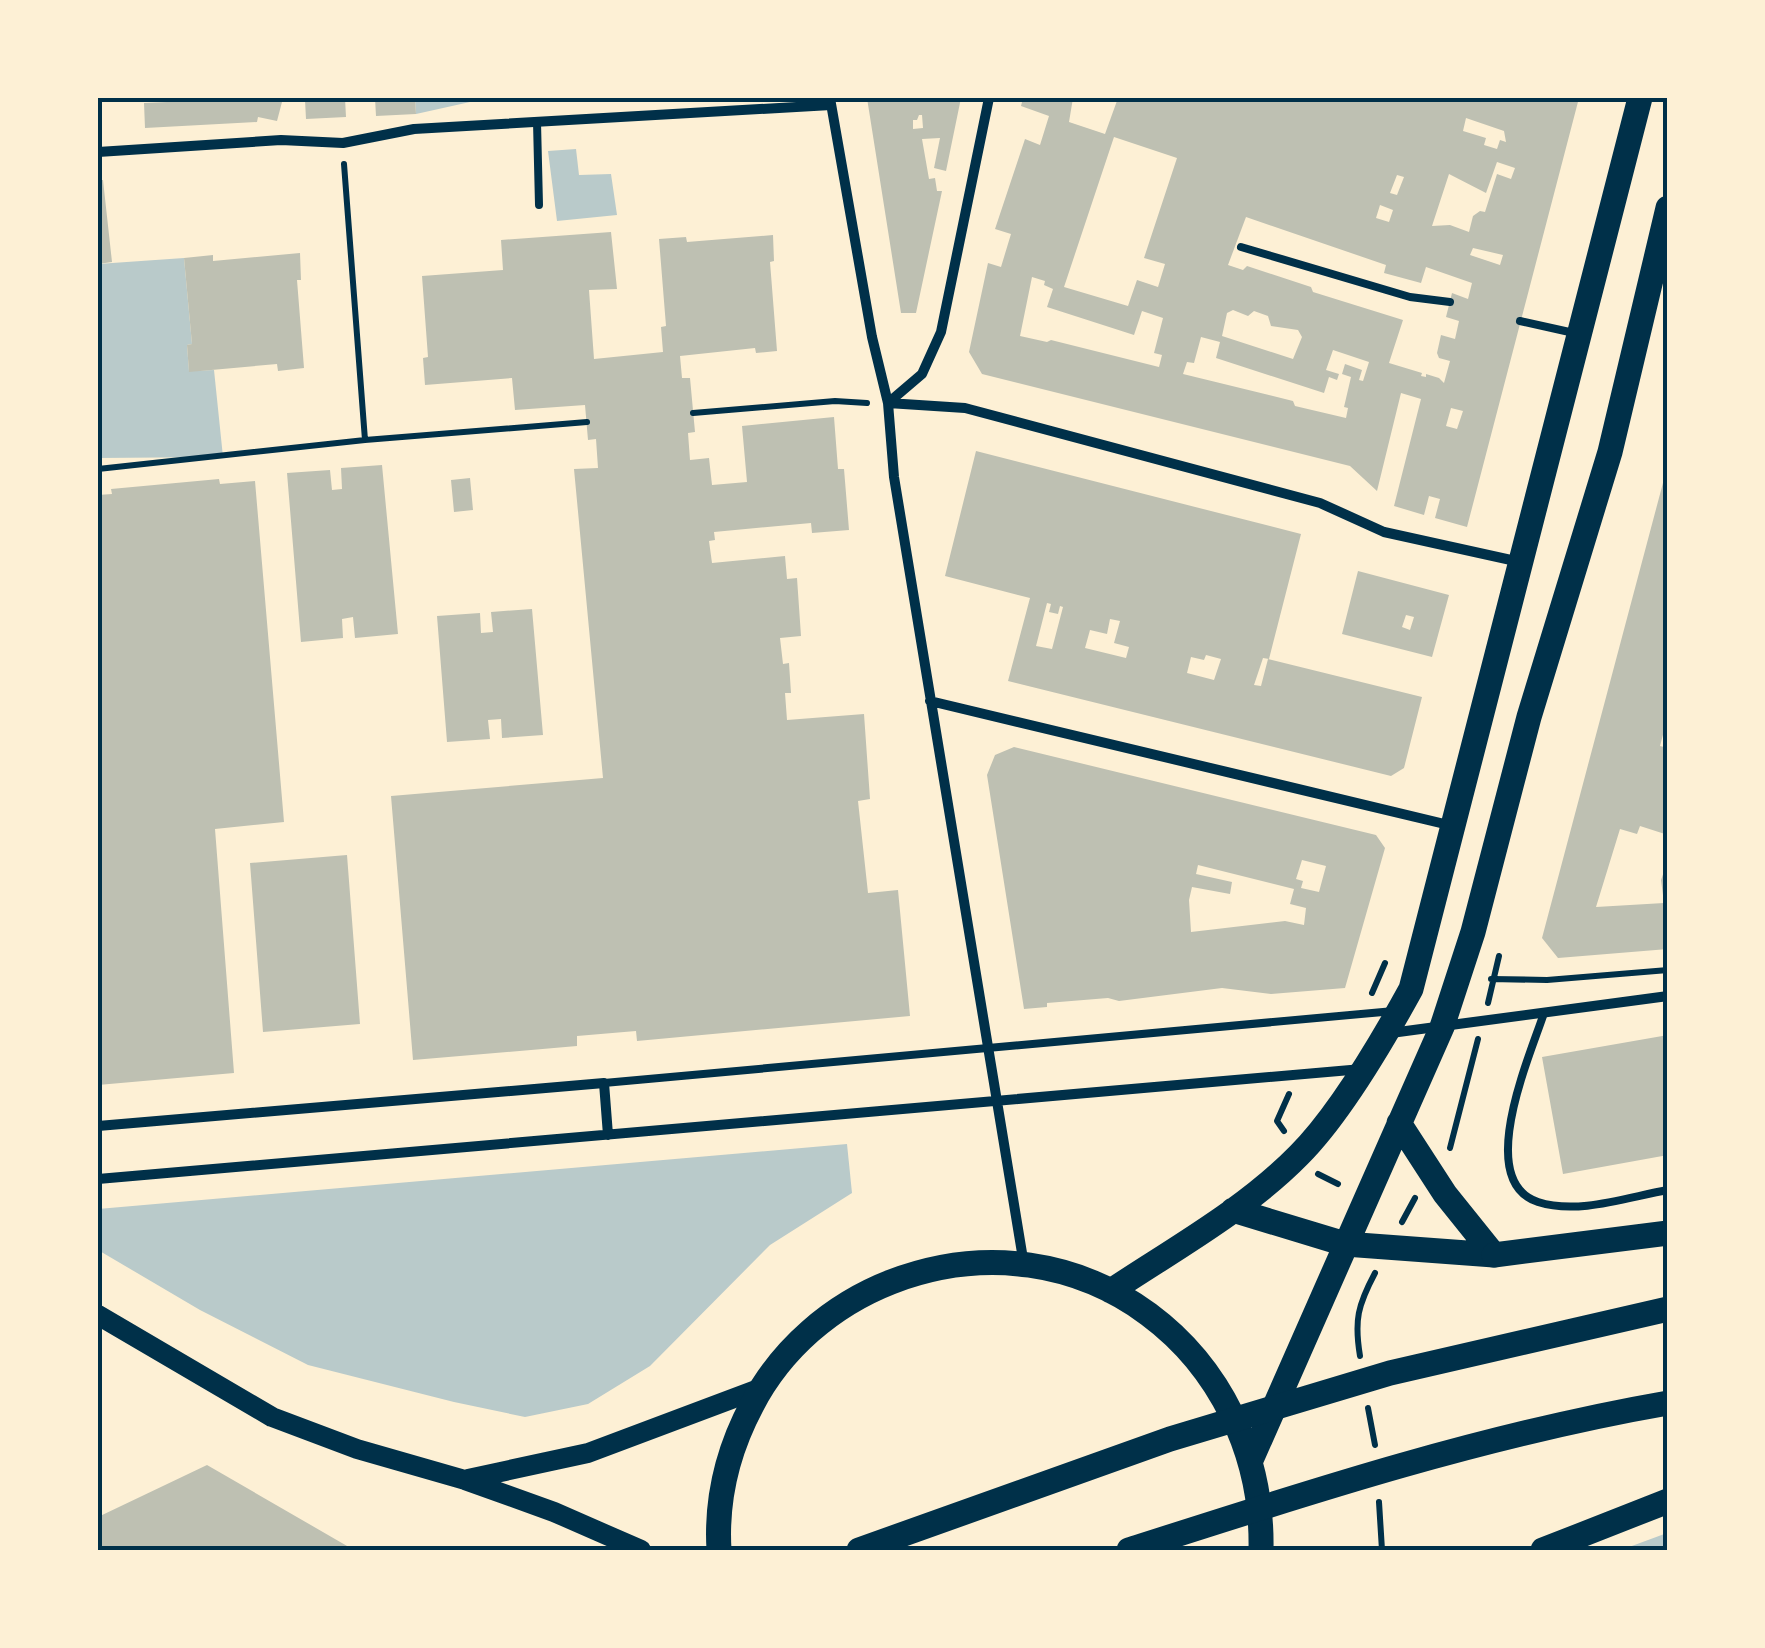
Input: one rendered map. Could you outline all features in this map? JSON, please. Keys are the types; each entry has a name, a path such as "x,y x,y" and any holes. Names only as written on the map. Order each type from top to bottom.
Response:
{"main road":[{"path":"1111,1291 1233,1210 1308,1146 1386,1034 1416,973 1639,98"},
{"path":"1252,1460 1442,1027 1529,717 1610,452 1668,208"},
{"path":"1399,1123 1434,1177 1494,1255"},
{"path":"1233,1210 1345,1244 1494,1255 1668,1233"},
{"path":"719,1550 720,1504 727,1464 741,1424 784,1357 842,1306 875,1288 911,1274 986,1262 1054,1270 1111,1291 1165,1326 1209,1373 1241,1429 1252,1460 1260,1506 1261,1550"},
{"path":"859,1550 1170,1439 1390,1373 1668,1309"},
{"path":"98,1315 272,1417 357,1449 465,1480 554,1512 641,1550"},
{"path":"465,1480 588,1453 761,1388"},
{"path":"1129,1550 1437,1454 1574,1420 1668,1403"},
{"path":"1542,1550 1668,1501"}],"street":[{"path":"888,403 922,374 942,332 989,98"},
{"path":"98,152 281,140 343,143 414,129 830,102 872,337 888,403 894,477 1024,1265"},
{"path":"888,403 965,408 1320,503 1384,532 1521,562"},
{"path":"930,701 1454,826"},
{"path":"1386,1034 1668,996"},
{"path":"98,1179 1363,1069"},
{"path":"98,1126 604,1083 608,1134"}],"lane":[{"path":"537,122 539,205"},
{"path":"1242,247 1410,297 1450,302"},
{"path":"1520,321 1578,334"},
{"path":"604,1083 1399,1011"},
{"path":"1544,1013 1507,1140 1513,1182 1524,1195 1560,1205 1582,1206 1668,1190"}],"path":[{"path":"343,143 366,440"},
{"path":"693,412 835,401 888,403"},
{"path":"98,469 366,440 586,422"},
{"path":"1390,1247 1412,1203 1447,1162 1494,979 1546,980 1668,970"},
{"path":"1318,1174 1338,1184"}],"shaded area":[{"path":"415,98 488,98 416,114"},
{"path":"576,149 579,175 611,174 617,215 557,221 548,151"},
{"path":"184,258 192,344 187,345 189,371 214,370 223,457 98,458 98,264"},
{"path":"847,1144 852,1193 770,1245 650,1366 588,1404 525,1417 308,1365 200,1310 98,1250 98,1209"},
{"path":"1667,1533 1667,1550 1621,1550"}],"building":[{"path":"190,98 345,98 346,117 306,119 305,100 282,102 277,121 258,117 257,122 145,128 144,103"},
{"path":"375,98 415,98 416,114 376,116"},
{"path":"867,98 961,98 946,171 934,168 940,138 922,139 929,179 935,178 937,191 942,191 916,313 901,313","holes":["922,115 923,128 913,129 913,120"]},
{"path":"1023,98 1073,98 1069,122 1105,134 1118,98 1579,98 1467,527 1435,518 1440,499 1429,496 1424,515 1394,506 1421,399 1401,393 1377,491 1350,466 982,374 969,352 988,263 1001,267 1011,234 995,229 1025,139 1040,145 1049,116 1021,106","holes":["1466,118 1504,131 1506,142 1500,140 1497,149 1484,145 1486,138 1463,131","1114,137 1177,158 1144,258 1165,264 1158,287 1137,280 1128,306 1064,287","1497,162 1515,168 1511,179 1497,174 1485,212 1473,216 1469,232 1450,225 1432,226 1449,174 1486,193","1397,175 1404,177 1397,195 1390,193","1380,205 1393,210 1389,222 1376,218","1246,217 1386,265 1384,273 1421,283 1426,267 1472,283 1468,299 1452,293 1446,317 1459,321 1455,339 1441,335 1437,353 1439,358 1450,361 1444,383 1389,363 1403,320 1247,266 1243,270 1228,265","1473,248 1503,255 1500,265 1470,255","1032,277 1053,289 1047,307 1134,335 1142,311 1163,318 1154,353 1162,355 1159,367 1020,336","1233,310 1248,316 1254,311 1268,316 1271,326 1298,330 1302,337 1293,359 1222,336 1227,313","1201,337 1220,342 1216,358 1324,393 1329,377 1337,380 1339,374 1326,370 1333,350 1369,362 1363,381 1359,380 1362,370 1345,364 1342,374 1351,377 1344,407 1348,408 1346,418 1183,374 1187,362 1194,363","1451,408 1463,411 1457,429 1446,426"]},
{"path":"98,180 103,180 112,262 98,264"},
{"path":"611,232 617,289 589,290 594,359 663,352 661,327 666,326 659,239 686,237 687,242 773,235 774,261 770,262 777,351 756,353 755,348 680,356 682,378 690,378 695,432 688,433 690,460 709,458 712,485 747,482 742,426 834,417 838,469 844,469 849,530 812,533 811,523 714,532 715,540 709,541 712,563 785,556 787,579 797,578 801,636 780,638 783,664 789,663 791,693 785,693 787,720 864,714 870,799 858,801 868,893 898,890 910,1016 637,1041 636,1031 577,1036 577,1046 413,1060 391,796 603,778 574,469 598,468 596,439 588,440 585,405 515,410 512,378 425,385 423,358 428,357 422,276 503,270 501,240"},
{"path":"300,253 301,280 297,280 304,368 278,371 277,364 189,372 187,345 192,344 184,258 213,255 213,261"},
{"path":"976,451 1301,534 1269,659 1263,658 1254,685 1261,686 1268,659 1422,697 1404,768 1391,776 1008,681 1030,598 945,576","holes":["1047,603 1051,604 1049,612 1058,614 1060,606 1063,607 1052,649 1036,646","1110,619 1120,621 1114,643 1129,647 1126,658 1085,648 1090,630 1107,634","1206,655 1221,659 1214,680 1187,673 1191,657 1204,660"]},
{"path":"1668,464 1668,716 1660,746 1668,748 1668,835 1640,826 1637,834 1620,829 1596,907 1664,903 1661,880 1668,860 1668,949 1558,958 1542,938"},
{"path":"382,465 398,634 355,638 353,617 342,619 343,638 301,642 287,473 330,470 332,490 342,489 341,468"},
{"path":"470,478 473,510 454,512 451,480"},
{"path":"219,479 220,484 255,481 284,822 215,829 234,1073 98,1085 98,495 112,494 111,489"},
{"path":"1358,571 1449,595 1432,657 1342,634","holes":["1406,615 1414,617 1410,630 1402,627"]},
{"path":"532,609 543,735 502,738 501,719 488,720 490,739 447,742 437,616 480,613 481,633 493,632 491,612"},
{"path":"1014,747 1376,835 1385,848 1345,988 1271,994 1222,988 1119,1001 1108,998 1047,1003 1047,1007 1024,1009 987,775 995,755","holes":["1302,860 1326,866 1319,892 1301,888 1303,881 1296,879","1198,865 1294,889 1290,904 1306,908 1304,925 1285,921 1191,932 1192,887 1230,894 1232,882 1196,874"]},
{"path":"347,855 360,1024 263,1032 250,863"},
{"path":"1668,1035 1668,1155 1563,1174 1542,1057"},
{"path":"207,1465 354,1550 98,1550 98,1517"}]}
